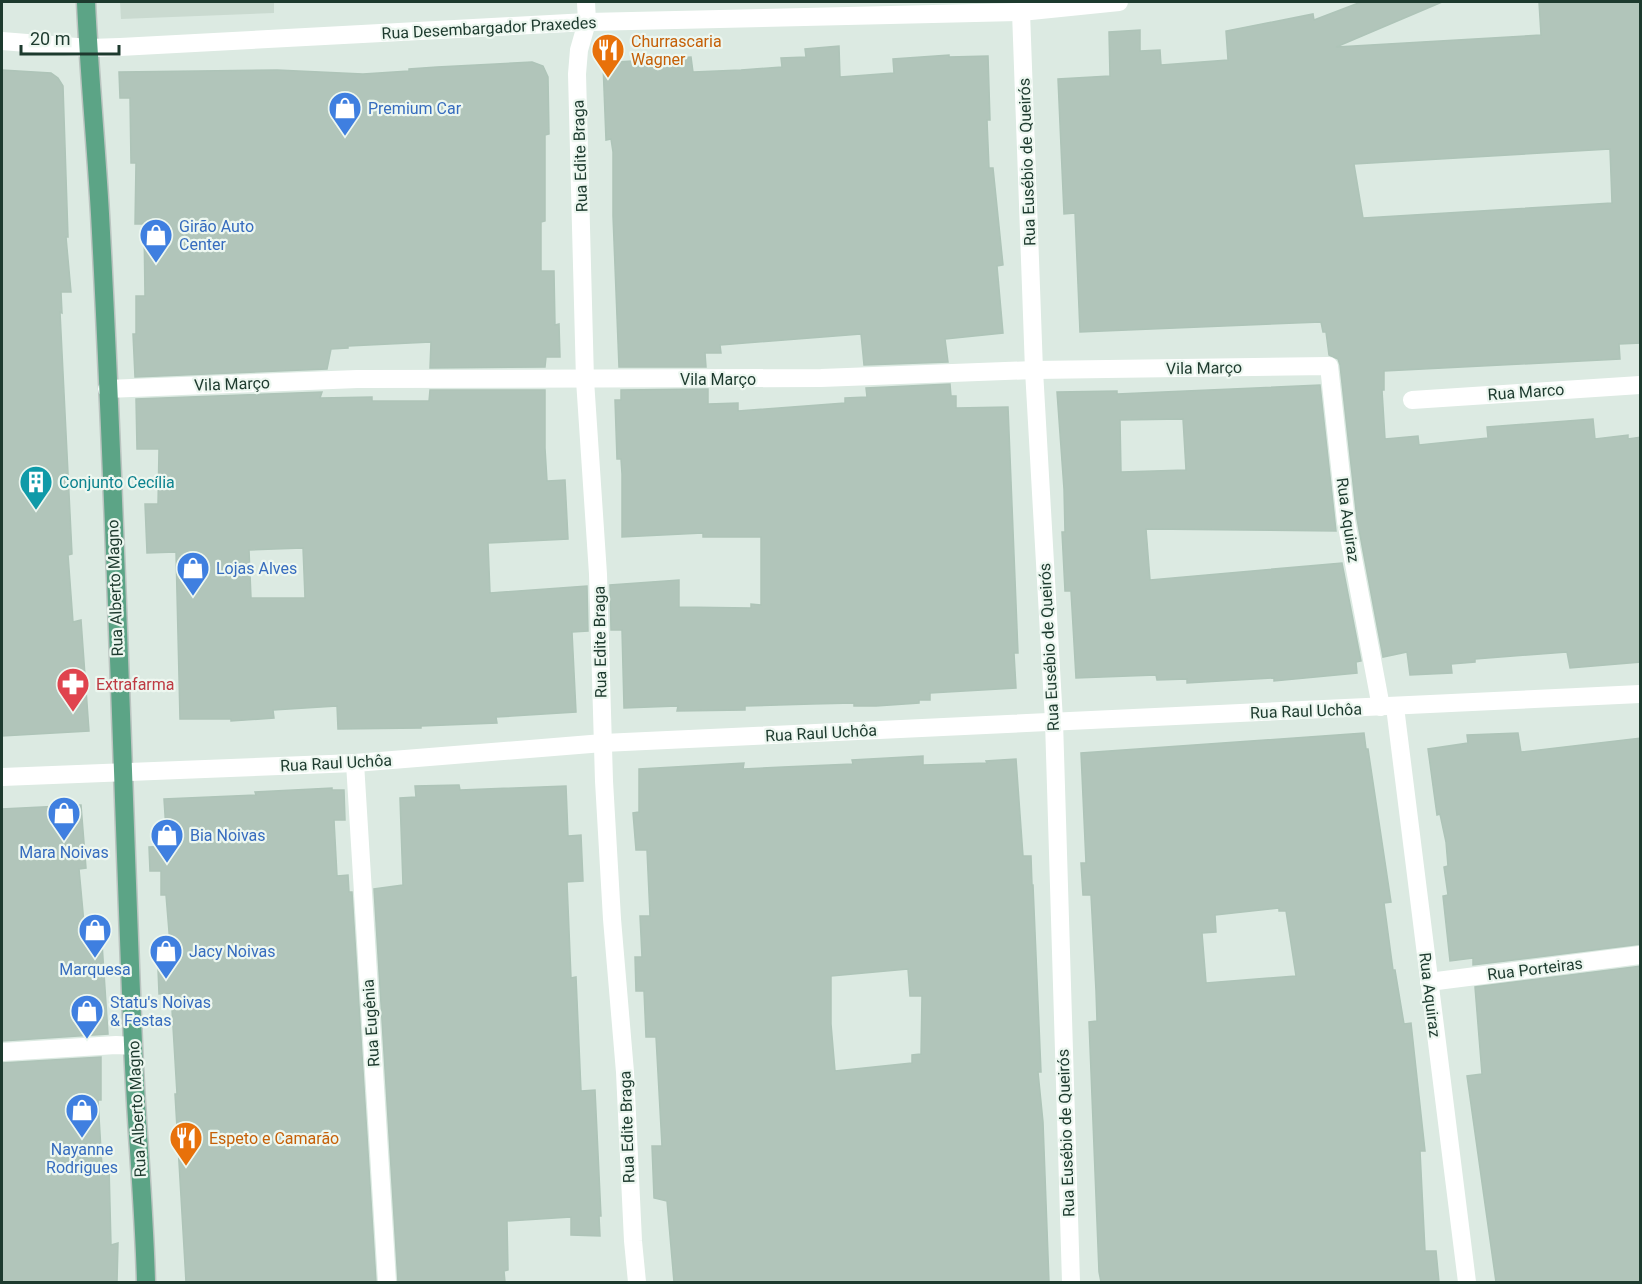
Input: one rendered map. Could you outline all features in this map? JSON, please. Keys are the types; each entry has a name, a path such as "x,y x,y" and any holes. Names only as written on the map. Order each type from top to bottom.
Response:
{"main road":[{"name":"Rua Alberto Magno","path":"86,2 100,211 133,1046 145,1225 146,1282"}],"street":[{"name":"Rua Edite Braga","path":"586,2 587,22 579,50 578,74 585,380 598,574 603,743 612,919 625,1072 637,1282"},
{"name":"Rua Desembargador Praxedes","path":"2,41 89,48 587,22 1021,12 1059,4 1119,2"},
{"name":"Rua Eusébio de Queirós","path":"1021,12 1034,370 1054,722 1071,1282"},
{"name":"Vila Março","path":"107,389 357,379 821,378 1034,370 1329,366"},
{"name":"Rua Aquiraz","path":"1329,366 1346,521 1388,707 1429,982 1467,1282"},
{"name":"Rua Marco","path":"1412,400 1641,385"},
{"name":"Rua Raul Uchôa","path":"2,777 355,763 603,743 1641,694"},
{"name":"Rua Eugênia","path":"355,763 387,1282"},
{"name":"Rua Porteiras","path":"1429,982 1641,955"},
{"path":"2,1052 133,1046"}],"shaded area":[{"path":"120,2 274,2 274,13 121,19"}],"building":[{"path":"1361,2 1442,2 1336,47 1541,35 1539,2 1641,2 1641,343 1619,344 1620,359 1384,371 1384,390 1382,390 1385,439 1418,436 1419,445 1488,438 1487,427 1593,419 1595,439 1628,435 1628,439 1641,437 1641,662 1570,668 1567,652 1475,659 1475,662 1451,664 1452,673 1410,675 1407,652 1383,657 1357,519 1340,365 1338,359 1329,355 1326,332 1323,332 1321,322 1080,332 1075,213 1064,214 1058,79 1110,76 1109,32 1140,30 1140,51 1160,50 1161,65 1228,60 1226,31 1313,14 1314,20","holes":["1610,149 1612,203 1363,218 1354,164"]},
{"path":"839,46 840,77 894,73 893,59 949,55 949,57 988,56 989,168 993,168 1003,265 997,266 1003,333 945,339 948,362 864,365 861,334 720,345 721,353 705,353 706,367 619,367 613,152 611,139 606,140 603,63 691,57 693,72 741,70 782,67 781,58 806,57 805,49"},
{"path":"532,62 543,66 548,77 549,134 545,135 545,221 541,222 541,271 554,271 555,325 559,324 560,357 546,357 545,367 430,368 431,342 348,346 348,348 331,349 327,369 135,377 133,334 136,334 136,296 145,296 144,224 135,224 136,163 131,163 130,98 120,98 119,72 277,70 363,74"},
{"path":"2,70 51,73 63,86 68,237 66,237 71,292 61,292 62,313 60,312 72,554 68,555 73,622 81,620 89,731 2,736"},
{"path":"950,384 951,396 956,396 956,408 1008,407 1018,653 1014,653 1016,688 930,693 930,700 919,700 919,703 876,706 854,706 854,703 812,704 745,706 745,710 677,711 678,706 624,708 622,630 611,630 610,585 679,580 679,607 751,608 751,604 761,605 761,537 703,537 703,533 622,537 622,474 621,459 617,459 615,400 621,400 621,390 708,389 708,404 738,403 738,411 845,403 845,398 867,397 866,388"},
{"path":"1320,385 1336,531 1146,529 1150,580 1342,563 1361,661 1356,662 1357,673 1274,681 1274,678 1187,683 1187,679 1157,680 1156,675 1076,678 1071,591 1065,591 1062,532 1065,532 1064,489 1057,392 1117,391 1117,394","holes":["1183,419 1186,470 1121,472 1120,420"]},
{"path":"430,390 545,390 547,481 565,480 568,539 488,543 490,593 587,586 588,631 572,632 576,712 496,717 497,723 421,726 421,728 338,729 337,706 273,710 274,718 231,721 231,719 180,719 176,552 147,553 145,504 158,504 159,449 137,449 136,399 322,392 320,398 372,397 372,401 429,401","holes":["303,548 305,598 251,598 249,550"]},
{"path":"1364,733 1391,902 1384,903 1393,970 1395,970 1404,1024 1411,1023 1425,1151 1420,1151 1425,1251 1436,1251 1439,1282 1101,1282 1089,1022 1097,1021 1096,991 1091,895 1083,895 1081,863 1086,863 1081,753","holes":["1279,908 1279,911 1286,911 1296,976 1206,983 1202,933 1216,932 1215,915"]},
{"path":"1518,733 1521,752 1641,738 1641,944 1473,965 1473,958 1450,961 1443,896 1448,895 1444,867 1448,866 1446,842 1440,814 1437,815 1428,749 1468,743 1467,735"},
{"path":"923,756 923,765 987,763 986,761 1016,759 1023,856 1031,856 1033,885 1041,1072 1038,1072 1043,1122 1049,1282 674,1282 667,1201 654,1198 652,1146 662,1146 656,1037 646,1037 644,991 636,991 635,957 642,957 640,916 650,916 647,850 636,850 633,813 639,812 639,769 744,763 743,769 853,764 852,760","holes":["908,969 910,996 922,996 921,1054 912,1055 912,1063 835,1071 831,1024 831,976"]},
{"path":"459,785 460,790 566,786 568,836 581,835 583,881 567,882 571,978 576,977 581,1091 595,1090 600,1236 571,1235 571,1217 507,1221 508,1270 504,1271 505,1282 398,1282 374,889 403,885 400,798 416,797 415,786"},
{"path":"332,788 332,790 344,790 345,820 334,820 337,876 348,875 349,892 352,892 376,1282 186,1282 171,993 159,994 157,944 170,944 166,895 161,895 161,871 150,871 149,847 167,846 164,799 256,795 255,792"},
{"path":"81,805 86,868 79,869 86,945 102,943 108,1034 2,1041 2,809"},
{"path":"1641,966 1641,1282 1496,1282 1467,1076 1482,1074 1475,987"},
{"path":"101,1057 101,1100 98,1100 102,1167 109,1166 111,1245 118,1243 117,1282 2,1282 2,1063"}],"place":[{"name":"Churrascaria Wagner","path":"608,79"},
{"name":"Premium Car","path":"345,137"},
{"name":"Girão Auto Center","path":"156,264"},
{"name":"Conjunto Cecília","path":"36,511"},
{"name":"Lojas Alves","path":"193,597"},
{"name":"Extrafarma","path":"73,713"},
{"name":"Mara Noivas","path":"64,842"},
{"name":"Bia Noivas","path":"167,864"},
{"name":"Marquesa","path":"95,959"},
{"name":"Jacy Noivas","path":"166,980"},
{"name":"Statu's Noivas & Festas","path":"87,1040"},
{"name":"Nayanne Rodrigues","path":"82,1139"},
{"name":"Espeto e Camarão","path":"186,1167"}]}
